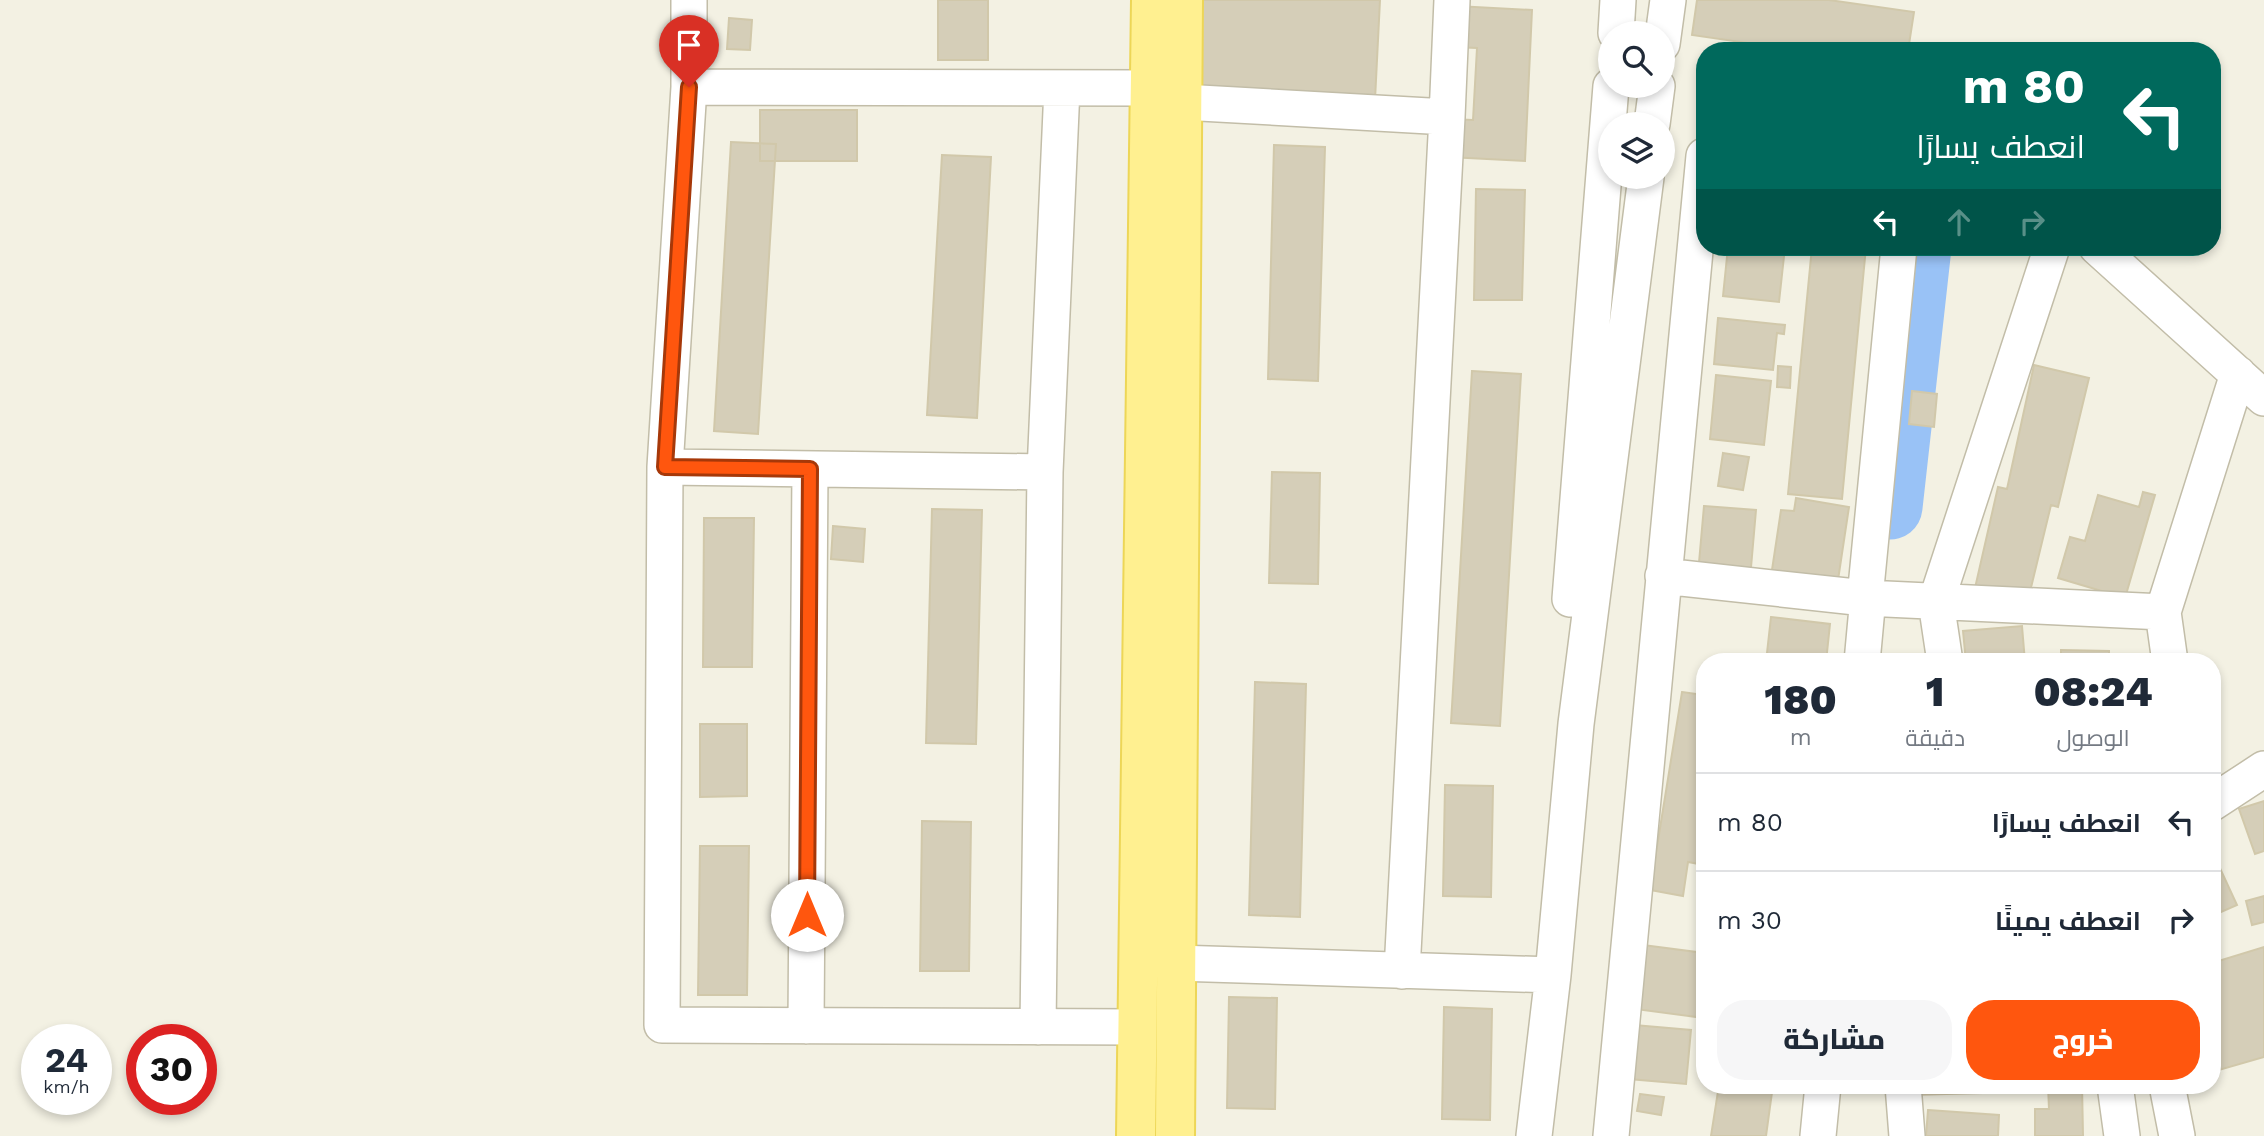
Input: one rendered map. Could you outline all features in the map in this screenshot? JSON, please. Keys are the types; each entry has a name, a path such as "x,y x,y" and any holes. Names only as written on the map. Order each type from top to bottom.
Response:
{"main road":[{"path":"1151,0 1166,95 1176,963 1175,1136"},
{"path":"1136,1136 1137,1027 1166,95 1183,0"}],"street":[{"path":"689,0 689,87 665,467 662,1026 1137,1027"},
{"path":"1402,971 1452,0"},
{"path":"1617,21 1618,0"},
{"path":"1665,21 1668,0"},
{"path":"689,87 1062,88 1447,117"},
{"path":"1038,1027 1045,472 1062,88"},
{"path":"1576,724 1566,638 1610,98"},
{"path":"1534,1136 1553,975 1576,724 1644,189"},
{"path":"1611,1136 1696,238"},
{"path":"1864,653 1867,608 1865,598 1898,256"},
{"path":"1944,653 1936,602 2049,256"},
{"path":"2107,256 2264,398"},
{"path":"2169,653 2163,612 2238,374"},
{"path":"665,467 1045,472"},
{"path":"806,1026 810,469"},
{"path":"1663,576 1865,598 2163,612"},
{"path":"2221,797 2264,769"},
{"path":"1176,963 1553,975"},
{"path":"1818,1136 1822,1094"},
{"path":"1904,1094 1906,1136"},
{"path":"2116,1094 2122,1136"},
{"path":"2168,1094 2178,1136"}],"building":[{"path":"938,0 988,0 988,60 938,60"},
{"path":"1203,0 1380,0 1375,100 1199,92"},
{"path":"1697,0 1829,0 1914,12 1909,42 1740,42 1692,35"},
{"path":"1456,6 1532,10 1525,161 1449,157 1451,119 1473,120 1477,48 1454,47"},
{"path":"729,18 752,20 750,50 727,49"},
{"path":"760,110 857,110 857,161 760,161"},
{"path":"731,142 776,144 758,434 714,431"},
{"path":"1274,145 1325,147 1318,381 1268,379"},
{"path":"942,155 991,157 977,418 927,415"},
{"path":"1476,189 1525,190 1522,300 1474,300"},
{"path":"1727,256 1784,256 1779,302 1723,296"},
{"path":"1811,256 1865,256 1842,499 1788,494"},
{"path":"1718,318 1785,325 1784,334 1777,333 1773,370 1714,364"},
{"path":"2034,365 2089,378 2058,507 2051,505 2028,600 1975,588 1998,487 2007,489"},
{"path":"1778,366 1791,367 1790,388 1777,387"},
{"path":"1472,371 1521,374 1500,726 1451,723"},
{"path":"1716,375 1771,381 1764,445 1710,439"},
{"path":"1912,391 1937,394 1934,427 1909,424"},
{"path":"1723,453 1749,457 1743,490 1718,486"},
{"path":"1272,472 1320,473 1318,584 1269,583"},
{"path":"2143,492 2155,495 2125,598 2058,578 2070,537 2085,541 2098,495 2139,507"},
{"path":"1796,498 1849,507 1838,580 1772,570 1781,510 1794,511"},
{"path":"1704,506 1756,510 1750,579 1698,574"},
{"path":"932,509 982,510 976,744 926,743"},
{"path":"704,518 754,518 752,667 703,667"},
{"path":"833,526 865,529 863,562 831,559"},
{"path":"1771,617 1830,624 1827,653 1767,653"},
{"path":"2022,626 2024,653 1965,653 1963,631"},
{"path":"2061,650 2109,651 2109,653 2061,653"},
{"path":"1255,682 1306,684 1300,917 1249,915"},
{"path":"1682,692 1696,694 1696,864 1688,862 1683,896 1650,890"},
{"path":"700,724 747,724 747,796 700,797"},
{"path":"1445,785 1493,786 1491,897 1443,896"},
{"path":"2264,801 2264,851 2255,854 2239,809"},
{"path":"922,821 971,822 969,971 920,971"},
{"path":"700,846 749,846 747,995 698,995"},
{"path":"2221,870 2237,905 2221,912"},
{"path":"2264,896 2264,922 2252,925 2246,901"},
{"path":"1643,945 1696,952 1696,1017 1635,1009"},
{"path":"2264,947 2264,1057 2221,1069 2221,960"},
{"path":"1229,997 1277,998 1275,1109 1227,1108"},
{"path":"1444,1007 1492,1009 1490,1120 1442,1119"},
{"path":"1634,1025 1691,1030 1686,1084 1629,1079"},
{"path":"1640,1094 1664,1097 1661,1115 1637,1111"},
{"path":"1718,1094 1772,1094 1766,1136 1711,1136"},
{"path":"2048,1094 2082,1094 2083,1136 2035,1136 2035,1109 2049,1109"},
{"path":"1928,1110 1999,1115 1998,1136 1926,1136"}],"waterway":[{"path":"1890,507 1918,256"}],"route":[{"path":"689,87 665,467 810,469 807,915"}]}
